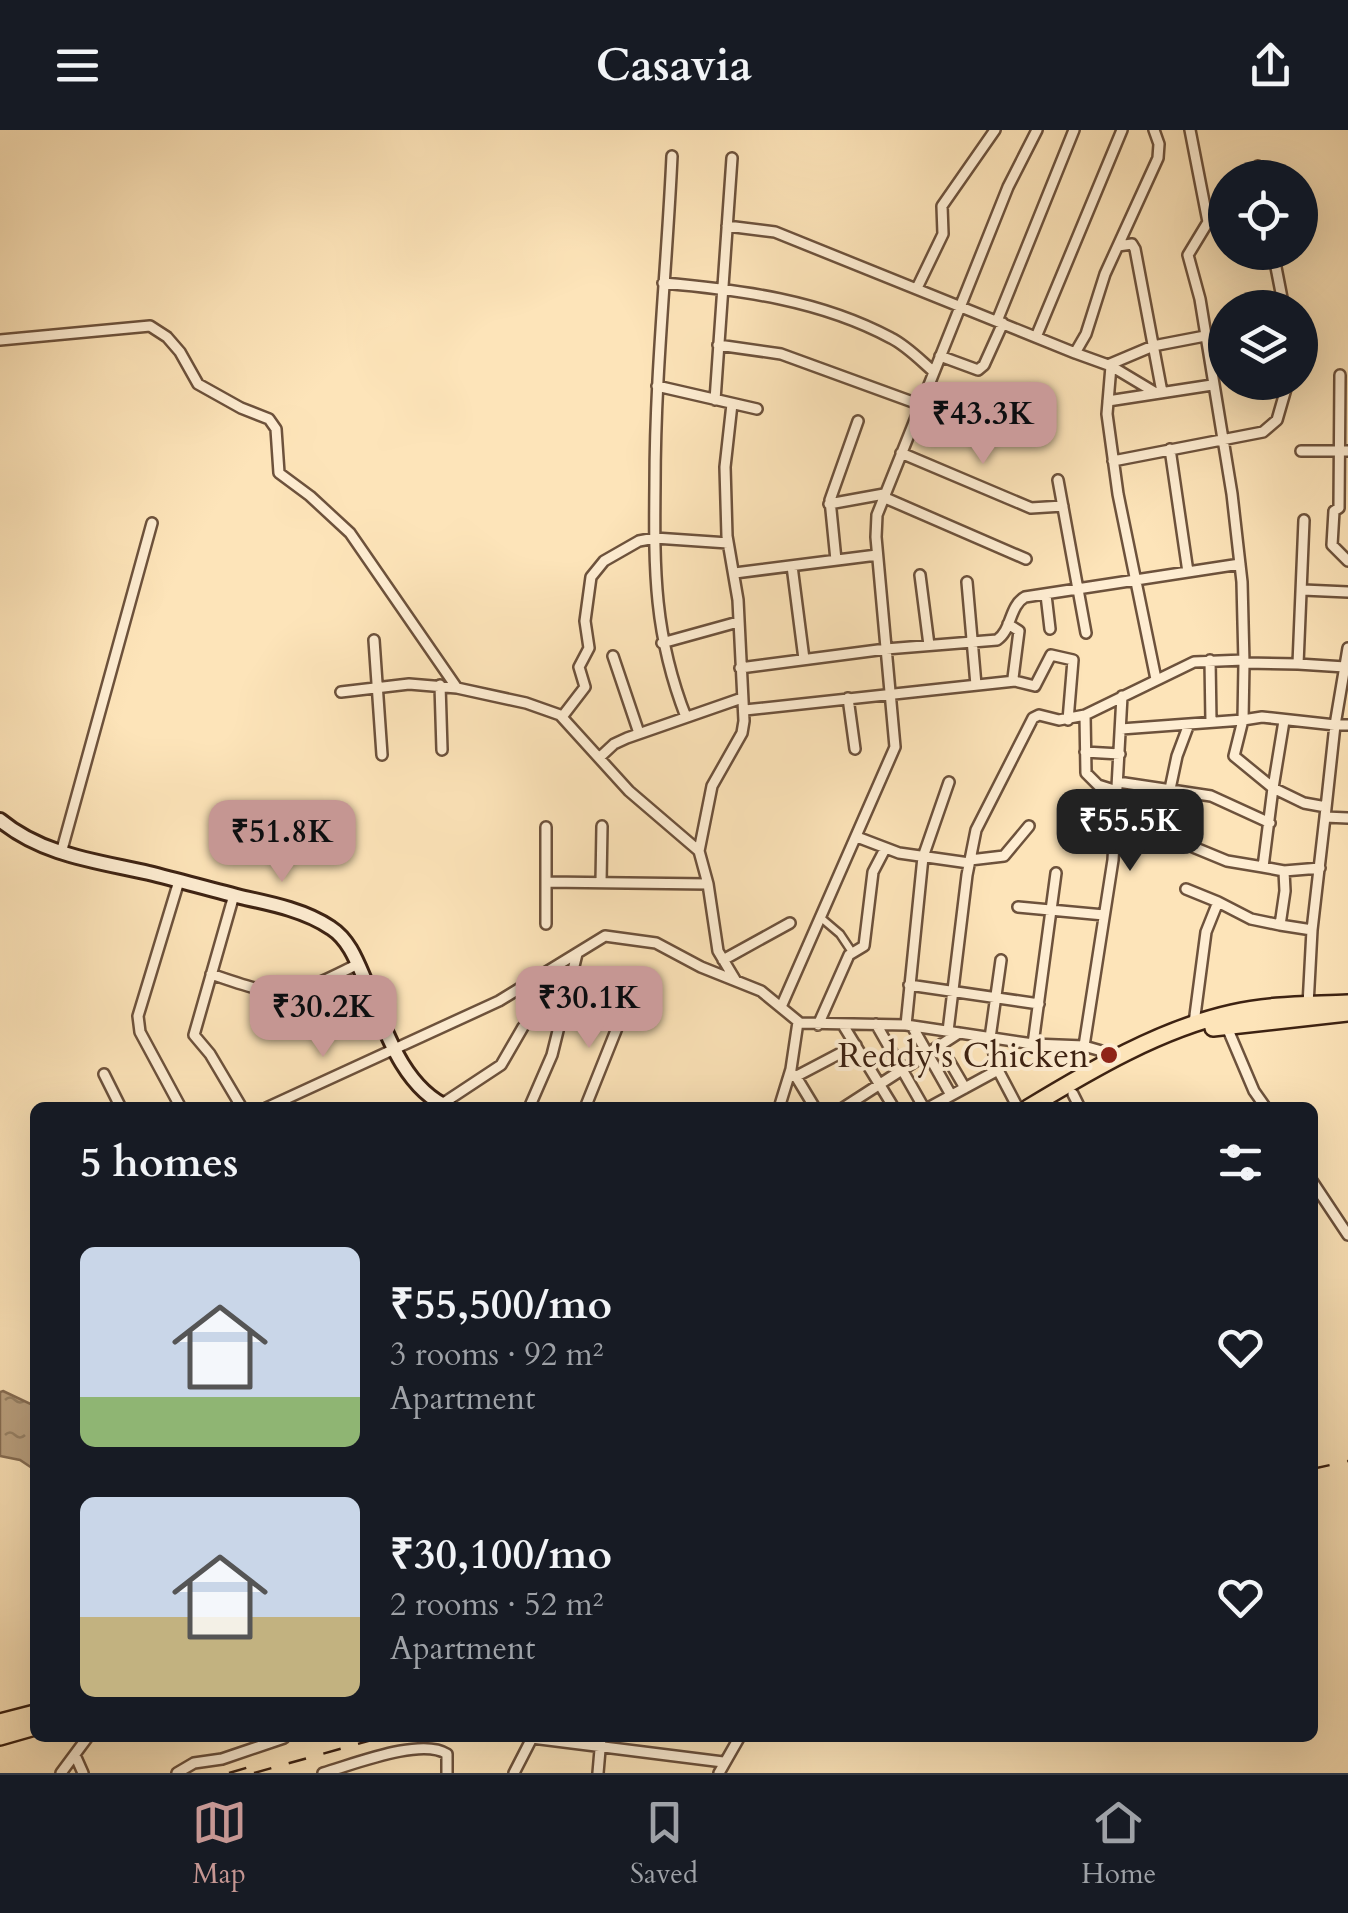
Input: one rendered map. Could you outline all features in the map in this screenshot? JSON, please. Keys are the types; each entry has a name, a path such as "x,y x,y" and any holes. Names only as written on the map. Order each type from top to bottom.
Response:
{"highway":[{"path":"1039,1102 1122,1056 1194,1023 1233,1012 1348,1003"},
{"path":"1077,1101 1178,1037 1226,1025 1348,1013"},
{"path":"0,1722 30,1714"},
{"path":"0,1737 30,1728"}],"main road":[{"path":"0,820 34,843 61,853 290,910 333,929 347,942 420,1090 434,1102"}],"street":[{"path":"916,288 944,234 942,206 996,130"},
{"path":"782,1006 895,748 876,515 1008,186 1038,130"},
{"path":"940,356 978,370 984,365 1074,130"},
{"path":"1036,336 1122,130"},
{"path":"1075,353 1086,334 1105,274 1158,158 1154,130"},
{"path":"1190,130 1208,222 1188,256 1200,299 1208,357"},
{"path":"672,156 657,386 656,597 662,643 686,716"},
{"path":"715,400 732,158"},
{"path":"727,226 776,232 1109,365 1159,393"},
{"path":"1118,246 1132,244 1136,249 1159,393"},
{"path":"664,283 779,298 892,338 934,372"},
{"path":"0,340 128,326 150,326 167,336 198,384 269,419 276,428 280,474 350,533 457,688"},
{"path":"1109,365 1153,346 1205,336"},
{"path":"718,345 781,354 972,424"},
{"path":"1109,365 1113,460 1156,679"},
{"path":"1340,375 1344,451 1332,545 1348,562"},
{"path":"1108,401 1208,385"},
{"path":"657,386 757,410"},
{"path":"1215,400 1240,564 1244,720 1234,756 1273,788 1348,818"},
{"path":"1113,460 1257,434 1269,429 1284,400"},
{"path":"732,404 725,467 728,544 734,573 744,710 742,733 712,786 699,851 714,934 736,981"},
{"path":"836,560 829,504 858,422"},
{"path":"1170,449 1188,572"},
{"path":"1301,451 1344,451"},
{"path":"901,452 1023,505 1043,509 1063,506"},
{"path":"1058,480 1086,633"},
{"path":"829,504 883,496 1026,559"},
{"path":"1298,664 1304,520"},
{"path":"61,853 152,522"},
{"path":"562,717 586,686 579,667 589,648 585,621 595,571 620,550 655,538 728,544"},
{"path":"734,573 877,554"},
{"path":"740,668 886,648 1000,638 1020,598 1240,564"},
{"path":"792,566 804,659"},
{"path":"920,576 929,645"},
{"path":"967,582 976,685"},
{"path":"1303,590 1348,592"},
{"path":"1046,595 1050,629"},
{"path":"662,643 738,622"},
{"path":"1008,624 1019,632 1013,678 1016,681"},
{"path":"374,640 382,754"},
{"path":"1308,1005 1312,930 1335,725 1348,648"},
{"path":"744,710 1016,681 1035,686 1051,655 1069,657 1074,666 1068,720"},
{"path":"613,656 639,733"},
{"path":"1210,660 1211,722"},
{"path":"948,1032 976,830 1033,718 1068,720 1085,715 1194,662 1345,667"},
{"path":"440,685 442,750"},
{"path":"341,692 440,685 551,710 629,790 699,851"},
{"path":"1084,1046 1114,832 1122,696"},
{"path":"599,758 614,744 639,733 742,698"},
{"path":"848,698 854,749"},
{"path":"1085,715 1088,776 1102,787 1170,789 1211,796 1270,823"},
{"path":"1122,729 1262,717 1348,725"},
{"path":"1263,867 1284,721"},
{"path":"1170,789 1189,724"},
{"path":"1086,752 1120,754"},
{"path":"949,782 923,857 909,1026 951,1095"},
{"path":"601,882 602,826"},
{"path":"857,837 885,849 969,861 1004,856 1028,826"},
{"path":"546,827 546,924"},
{"path":"1114,832 1159,833 1227,862 1284,872 1320,868"},
{"path":"818,1025 852,952 864,946 873,872 885,849"},
{"path":"1033,1044 1056,872"},
{"path":"1280,925 1284,872"},
{"path":"178,1102 138,1025 138,1016 180,880"},
{"path":"546,882 708,884"},
{"path":"1186,889 1251,919 1312,930"},
{"path":"234,895 195,1040 210,1054 238,1102"},
{"path":"1194,1023 1206,932 1218,902"},
{"path":"1018,907 1104,916"},
{"path":"820,917 840,934 852,952"},
{"path":"723,960 790,923"},
{"path":"278,1102 499,1001 605,936 648,941 761,991 798,1022 909,1026 1033,1044 1084,1046 1122,1056"},
{"path":"533,1102 545,1078 577,954"},
{"path":"1002,960 990,1038 998,1070 1015,1102"},
{"path":"211,974 263,992 286,993 310,989 358,964"},
{"path":"910,985 1039,1004"},
{"path":"562,1009 609,1020 617,1028 587,1102"},
{"path":"782,1102 793,1073 798,1022"},
{"path":"876,1024 922,1102"},
{"path":"843,1025 890,1102"},
{"path":"1226,1025 1262,1102"},
{"path":"442,1102 501,1066 523,1027"},
{"path":"853,1102 959,1033"},
{"path":"793,1073 856,1045"},
{"path":"941,1047 965,1088"},
{"path":"938,1102 998,1070"},
{"path":"793,1073 811,1102"},
{"path":"104,1074 118,1102"},
{"path":"295,1094 299,1102"},
{"path":"1318,1190 1348,1235"},
{"path":"62,1773 84,1742"},
{"path":"177,1773 194,1763 222,1759 272,1742"},
{"path":"514,1773 530,1742"},
{"path":"598,1773 601,1742 724,1762"},
{"path":"654,1742 654,1753"},
{"path":"718,1773 736,1742"},
{"path":"323,1773 394,1753 436,1749 447,1754 447,1773"},
{"path":"74,1755 83,1773"}],"water":[{"path":"0,1392 30,1404 30,1467 0,1456"}],"railway":[{"path":"1318,1468 1348,1461"},
{"path":"254,1773 365,1742"},
{"path":"229,1773 263,1763"}],"place":[{"name":"Reddy's Chicken","path":"1109,1055"}]}
